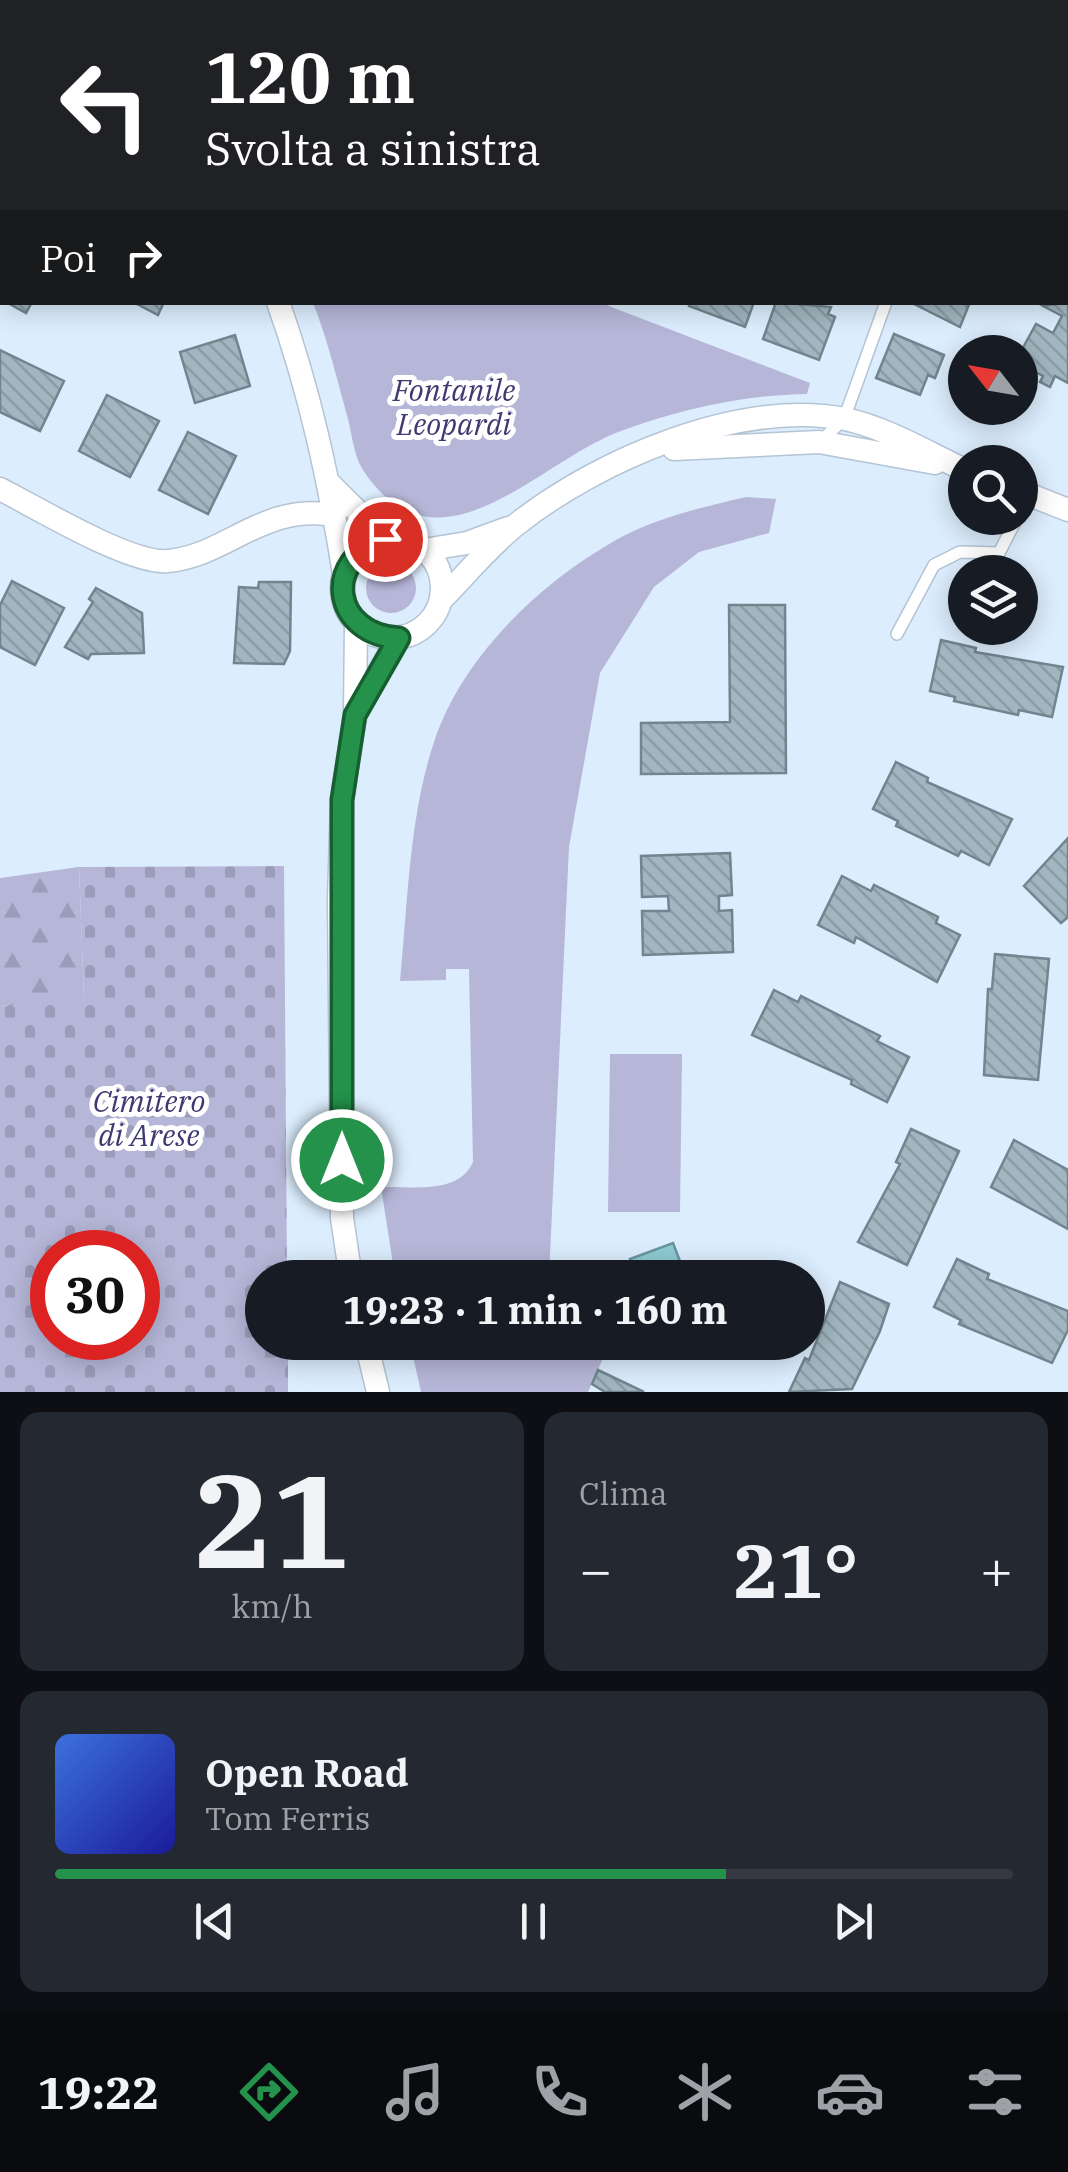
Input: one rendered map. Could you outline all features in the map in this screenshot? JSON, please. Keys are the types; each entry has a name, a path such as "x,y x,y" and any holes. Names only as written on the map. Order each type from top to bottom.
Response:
{"street":[{"path":"279,305 308,389 331,485 344,574 343,595 356,622 355,715 342,800 339,899 342,1218 348,1260"},
{"path":"356,622 383,637 399,638 425,625 441,600 515,526 563,493 651,450 720,425 760,419 844,419 948,461"},
{"path":"651,450 819,442 948,466"},
{"path":"331,485 385,539"},
{"path":"0,489 127,552 168,561 286,514 335,515"},
{"path":"1038,506 1068,510"},
{"path":"424,550 467,543 515,526"},
{"path":"344,574 357,553 385,539 399,538 424,550 440,573 441,600"},
{"path":"355,715 399,638"},
{"path":"370,1360 378,1392"}],"lane":[{"path":"819,442 844,419 885,305"},
{"path":"897,634 934,566 960,552 999,553 1007,535"}],"green space":[{"name":"Fontanile Leopardi","path":"314,305 606,305 810,383 807,394 736,400 644,423 589,446 489,504 456,516 423,516 392,502 363,470"},
{"path":"746,497 776,499 769,533 699,552 654,587 600,673 569,847 550,1260 392,1260 381,1187 446,1184 466,1173 473,1162 469,969 446,969 446,980 400,981 411,859 426,768 435,739 448,708 485,650 533,600 616,540 696,509"},
{"path":"391,563 409,570 416,588 409,606 391,613 373,606 366,588 373,570"},
{"name":"Cimitero di Arese","path":"284,866 287,1260 245,1260 245,1360 288,1360 288,1392 0,1392 0,1006 84,998 79,867"},
{"path":"79,867 84,999 0,1006 0,878"},
{"path":"610,1054 682,1054 680,1212 608,1212"},
{"path":"414,1360 602,1360 588,1392 421,1392"}],"shaded area":[{"path":"673,1243 680,1260 630,1260"}],"building":[{"path":"11,305 30,305 26,313"},
{"path":"139,305 163,305 158,315"},
{"path":"689,305 753,305 745,327"},
{"path":"775,305 831,307 828,314 835,317 819,360 763,339"},
{"path":"916,305 969,305 960,327"},
{"path":"1068,305 1068,383 1055,376 1050,387 1040,382 1043,376 1038,373 1038,335 1030,335 1036,324 1053,333 1062,316 1043,306"},
{"path":"894,334 944,355 935,378 928,375 920,395 876,378"},
{"path":"235,335 250,386 195,403 180,352"},
{"path":"0,350 64,381 40,431 0,412"},
{"path":"107,395 159,421 130,477 79,451"},
{"path":"188,432 236,456 208,514 159,490"},
{"path":"12,581 64,608 35,665 0,647 0,605"},
{"path":"259,582 291,582 290,651 284,664 234,663 239,587 258,588"},
{"path":"96,588 142,613 144,653 91,654 88,659 65,647 93,602 89,599"},
{"path":"729,605 785,605 786,773 641,774 641,723 730,722"},
{"path":"941,640 948,645 976,648 975,652 1063,667 1052,717 1019,710 1018,715 954,701 955,697 930,691"},
{"path":"896,762 928,778 927,782 1012,819 989,865 961,851 958,856 896,826 898,821 873,809"},
{"path":"1068,838 1068,917 1061,923 1024,886"},
{"path":"730,853 732,895 719,896 719,911 732,910 733,952 643,955 642,911 669,911 668,896 642,897 641,856"},
{"path":"842,876 871,891 874,885 938,917 936,923 960,935 937,982 856,937 854,943 818,925"},
{"path":"995,954 1049,959 1038,1080 984,1075 988,989 992,989"},
{"path":"774,990 798,1002 801,996 880,1036 877,1041 909,1057 887,1102 851,1084 852,1080 752,1035"},
{"path":"911,1129 959,1151 907,1265 858,1242 900,1164 896,1162"},
{"path":"1014,1140 1068,1170 1068,1229 991,1187"},
{"path":"957,1259 989,1274 987,1279 1068,1311 1068,1330 1052,1363 959,1324 961,1320 934,1307"},
{"path":"840,1282 889,1304 852,1389 789,1392 804,1360 825,1360 825,1320"},
{"path":"598,1370 644,1392 605,1392 592,1384"}],"route":[{"path":"342,1160 342,800 355,715 399,638 368,632 356,622 343,595 343,583 357,553 385,539"}]}
